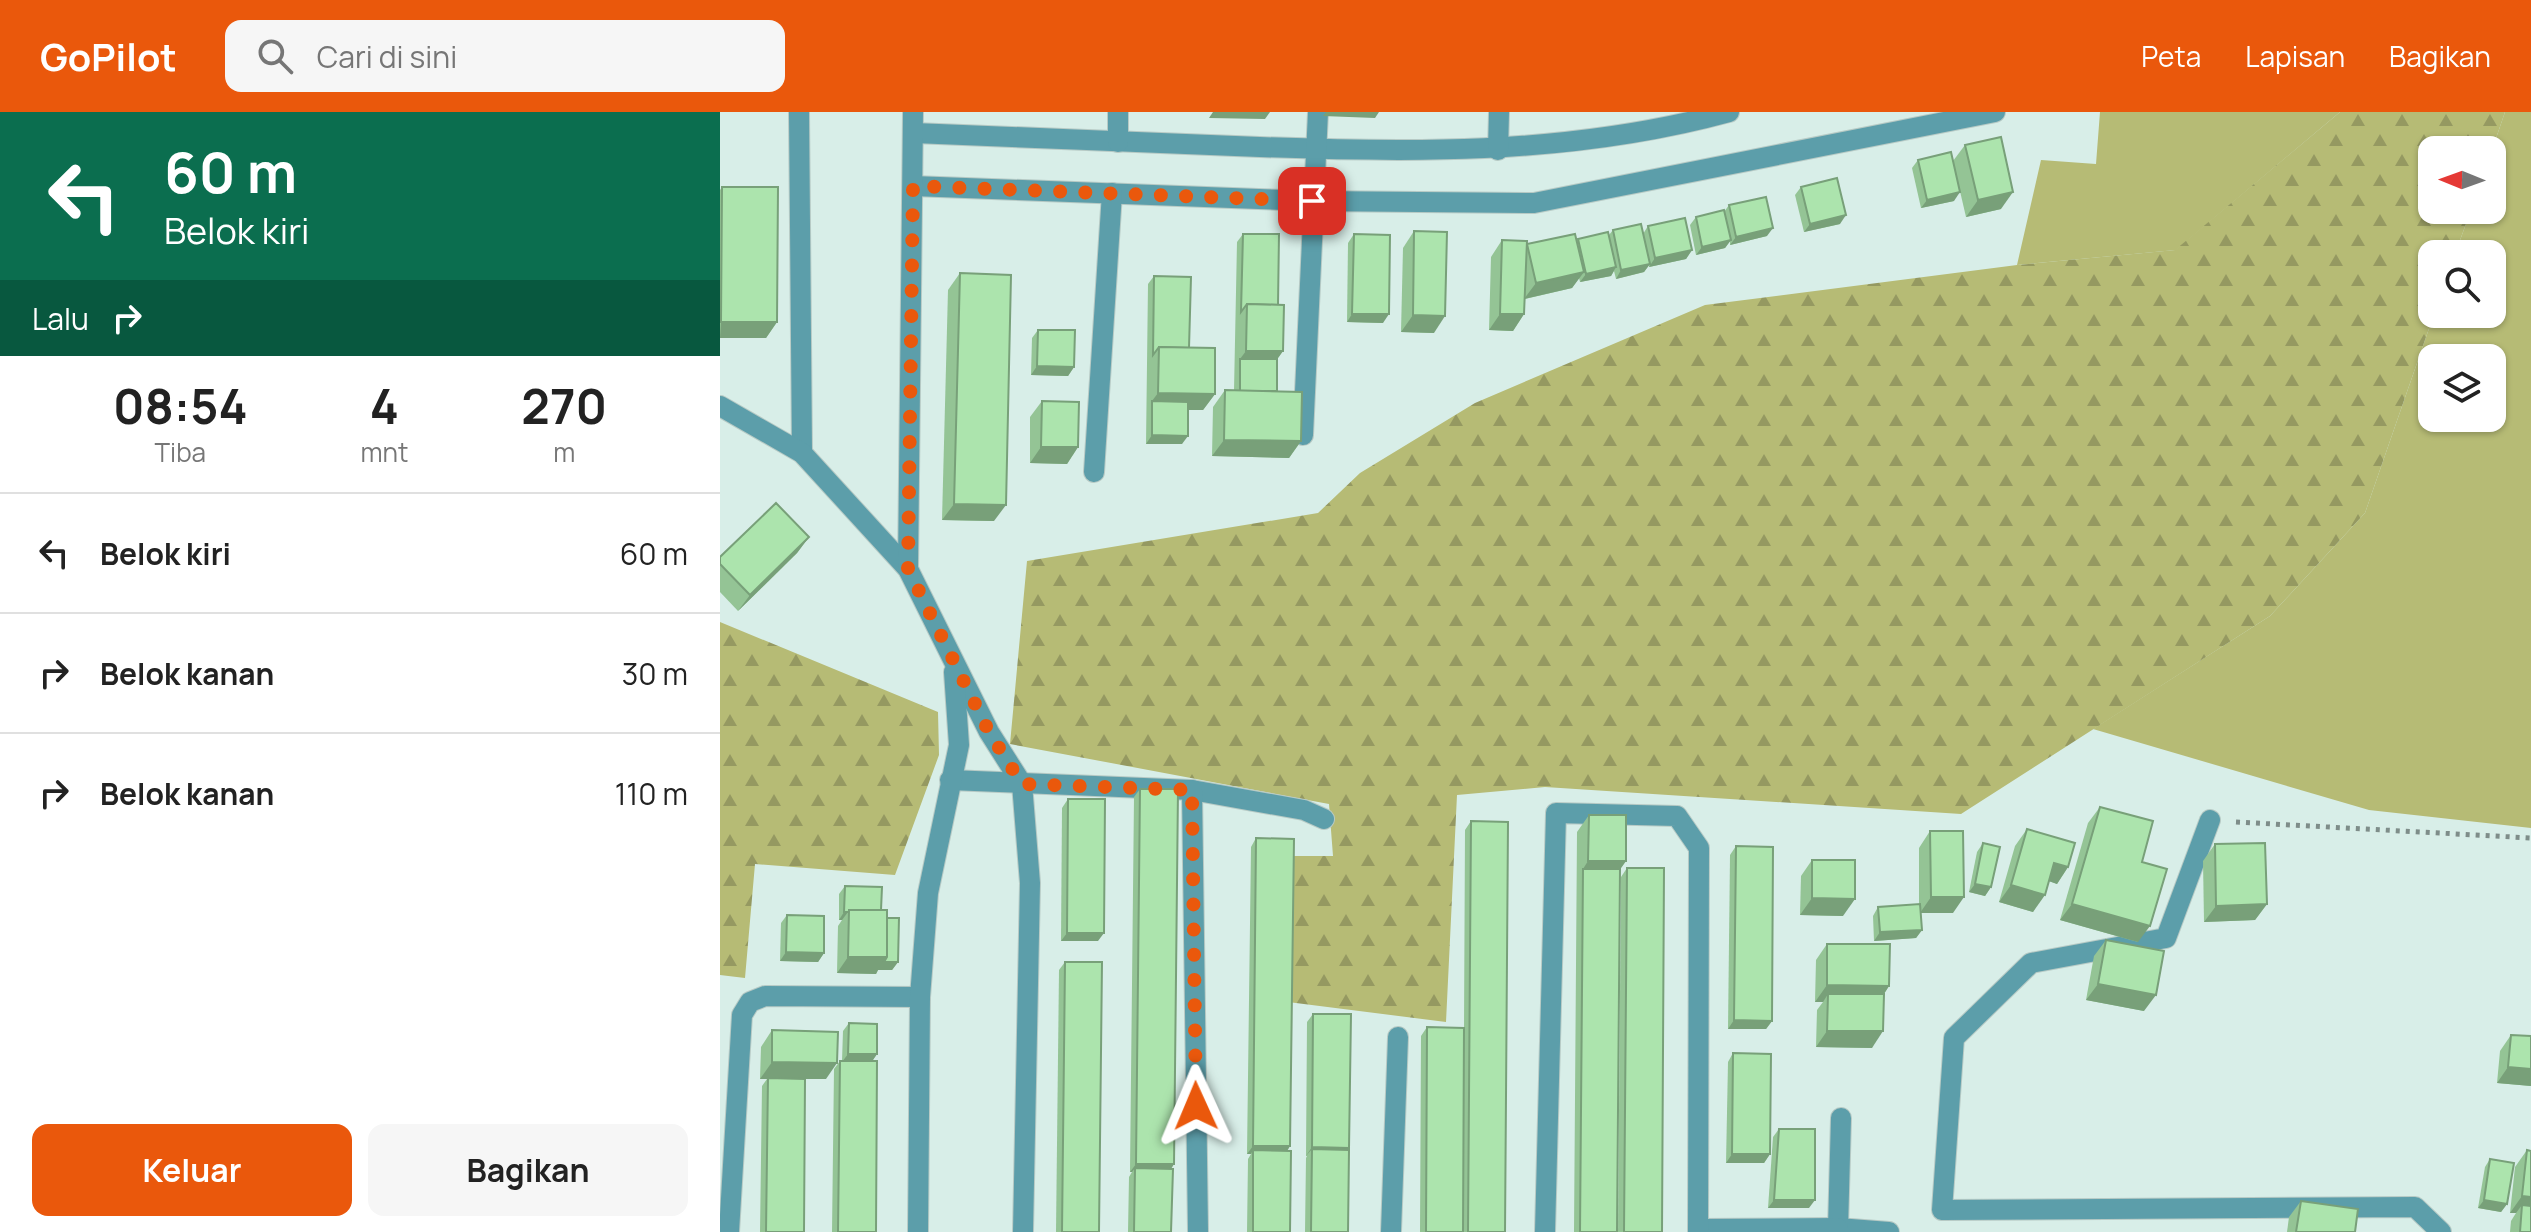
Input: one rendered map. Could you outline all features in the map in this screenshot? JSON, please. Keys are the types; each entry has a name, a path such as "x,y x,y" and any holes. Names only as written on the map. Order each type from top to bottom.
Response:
{"street":[{"path":"799,112 802,453"},
{"path":"1118,112 1118,142"},
{"path":"1303,435 1318,112"},
{"path":"1498,150 1499,112"},
{"path":"908,569 913,122 1118,142 1316,150 1498,150 1548,146 1729,112"},
{"path":"913,186 1312,201 1534,203 1569,199 1995,112"},
{"path":"1094,472 1112,193"},
{"path":"720,406 802,453 908,569 989,732 1022,784 1030,883 1023,1232"},
{"path":"918,1232 920,997 928,893 959,745 954,661"},
{"path":"950,780 1192,790 1304,810 1324,819"},
{"path":"1192,790 1198,1232"},
{"path":"1545,1232 1556,813 1677,816 1699,848 1698,1230 1889,1232"},
{"path":"2210,820 2166,938 2031,963 1954,1038 1942,1210 2415,1207 2441,1232"},
{"path":"729,1232 742,1015 750,1002 765,996 920,997"},
{"path":"1391,1232 1398,1037"},
{"path":"1838,1230 1841,1118"}],"path":[{"path":"2210,820 2531,838"}],"green space":[{"path":"2100,112 2340,112 2176,250 2017,265 2041,160 2096,164"},
{"path":"2340,112 2505,112 2497,136 2418,136 2418,224 2466,224 2460,240 2418,240 2418,328 2429,328 2424,344 2418,344 2418,360 2365,513 2270,616 1961,814 1545,787 1457,795 1446,1022 1288,1002 1292,856 1333,856 1329,804 1010,744 1027,561 1318,513 1360,473 1475,403 1705,305 2017,265 2175,250"},
{"path":"2505,112 2531,112 2531,828 2369,810 2093,729 2270,616 2365,513 2418,360 2418,432 2506,432 2506,344 2424,344 2429,328 2506,328 2506,240 2460,240 2466,224 2506,224 2506,136 2497,136"},
{"path":"720,622 938,712 939,755 895,875 755,864 745,978 720,975"}],"building":[{"path":"2001,137 2013,192 1978,200 1965,145"},
{"path":"1951,152 1960,192 1927,200 1918,160"},
{"path":"1837,178 1846,215 1810,224 1801,187"},
{"path":"722,187 778,187 777,322 721,322"},
{"path":"1766,197 1773,228 1736,237 1729,205"},
{"path":"1724,210 1731,240 1702,247 1696,217"},
{"path":"1685,218 1692,250 1655,258 1648,226"},
{"path":"1641,224 1650,264 1621,270 1613,230"},
{"path":"1414,231 1447,232 1445,316 1413,315"},
{"path":"1608,232 1616,267 1586,274 1578,239"},
{"path":"1243,234 1279,234 1278,305 1247,304 1241,312"},
{"path":"1354,234 1390,235 1389,314 1352,314"},
{"path":"1575,234 1584,272 1536,283 1527,244"},
{"path":"1502,240 1527,241 1524,314 1500,314"},
{"path":"960,273 1011,275 1006,505 954,504"},
{"path":"1154,276 1191,277 1189,348 1159,347 1153,355"},
{"path":"1247,304 1284,305 1283,351 1246,351"},
{"path":"1038,330 1075,330 1074,367 1037,366"},
{"path":"1159,347 1215,348 1215,394 1158,393"},
{"path":"1240,359 1277,359 1277,391 1240,391"},
{"path":"1225,390 1302,392 1301,441 1224,440"},
{"path":"1042,401 1079,402 1078,447 1041,447"},
{"path":"1152,401 1188,402 1188,436 1152,435"},
{"path":"776,503 809,537 750,595 720,564 720,557"},
{"path":"1140,789 1178,789 1174,1164 1136,1164"},
{"path":"1068,799 1105,799 1104,933 1067,933"},
{"path":"2100,807 2153,821 2142,862 2167,869 2150,926 2072,904"},
{"path":"1589,815 1626,815 1626,861 1588,861"},
{"path":"1471,821 1508,822 1505,1232 1468,1232"},
{"path":"2027,829 2075,843 2068,867 2054,863 2045,895 2011,885"},
{"path":"1930,831 1963,831 1964,897 1931,897"},
{"path":"1256,838 1294,839 1290,1146 1253,1146"},
{"path":"1983,843 2000,847 1991,887 1975,884"},
{"path":"2265,843 2267,904 2216,906 2215,844"},
{"path":"1736,846 1773,847 1772,1021 1734,1020"},
{"path":"1812,860 1855,860 1855,899 1812,898"},
{"path":"1627,868 1664,868 1662,1232 1624,1232"},
{"path":"1583,869 1620,869 1617,1232 1580,1232"},
{"path":"845,886 882,887 881,910 844,912"},
{"path":"1920,904 1922,930 1880,932 1878,907"},
{"path":"849,910 887,910 887,957 848,957"},
{"path":"787,915 824,916 824,953 786,952"},
{"path":"887,918 899,918 898,962 884,962 887,957"},
{"path":"2106,940 2164,951 2156,995 2098,984"},
{"path":"1827,944 1890,944 1889,986 1827,985"},
{"path":"1065,962 1102,962 1099,1232 1062,1232"},
{"path":"1828,994 1884,994 1883,1031 1827,1031"},
{"path":"1313,1014 1351,1014 1349,1148 1312,1147"},
{"path":"849,1023 877,1024 877,1054 848,1054"},
{"path":"1427,1027 1464,1028 1463,1232 1426,1232"},
{"path":"772,1030 838,1032 837,1063 772,1062"},
{"path":"2511,1035 2531,1036 2531,1069 2508,1067"},
{"path":"1733,1053 1771,1054 1770,1154 1732,1154"},
{"path":"840,1061 877,1061 876,1232 838,1232"},
{"path":"768,1078 805,1079 804,1232 766,1232"},
{"path":"1779,1129 1815,1129 1815,1200 1774,1200"},
{"path":"1312,1149 1349,1150 1348,1232 1311,1232"},
{"path":"1253,1150 1291,1151 1290,1232 1253,1232"},
{"path":"2527,1150 2531,1151 2531,1197 2522,1196"},
{"path":"2490,1159 2514,1163 2507,1204 2484,1200"},
{"path":"1135,1168 1173,1169 1171,1232 1134,1232"},
{"path":"2301,1201 2358,1209 2355,1232 2296,1232"},
{"path":"2522,1205 2531,1206 2531,1232 2520,1232"}],"route":[{"path":"1196,1106 1192,790 1022,784 989,732 908,569 913,186 1312,201"}]}
